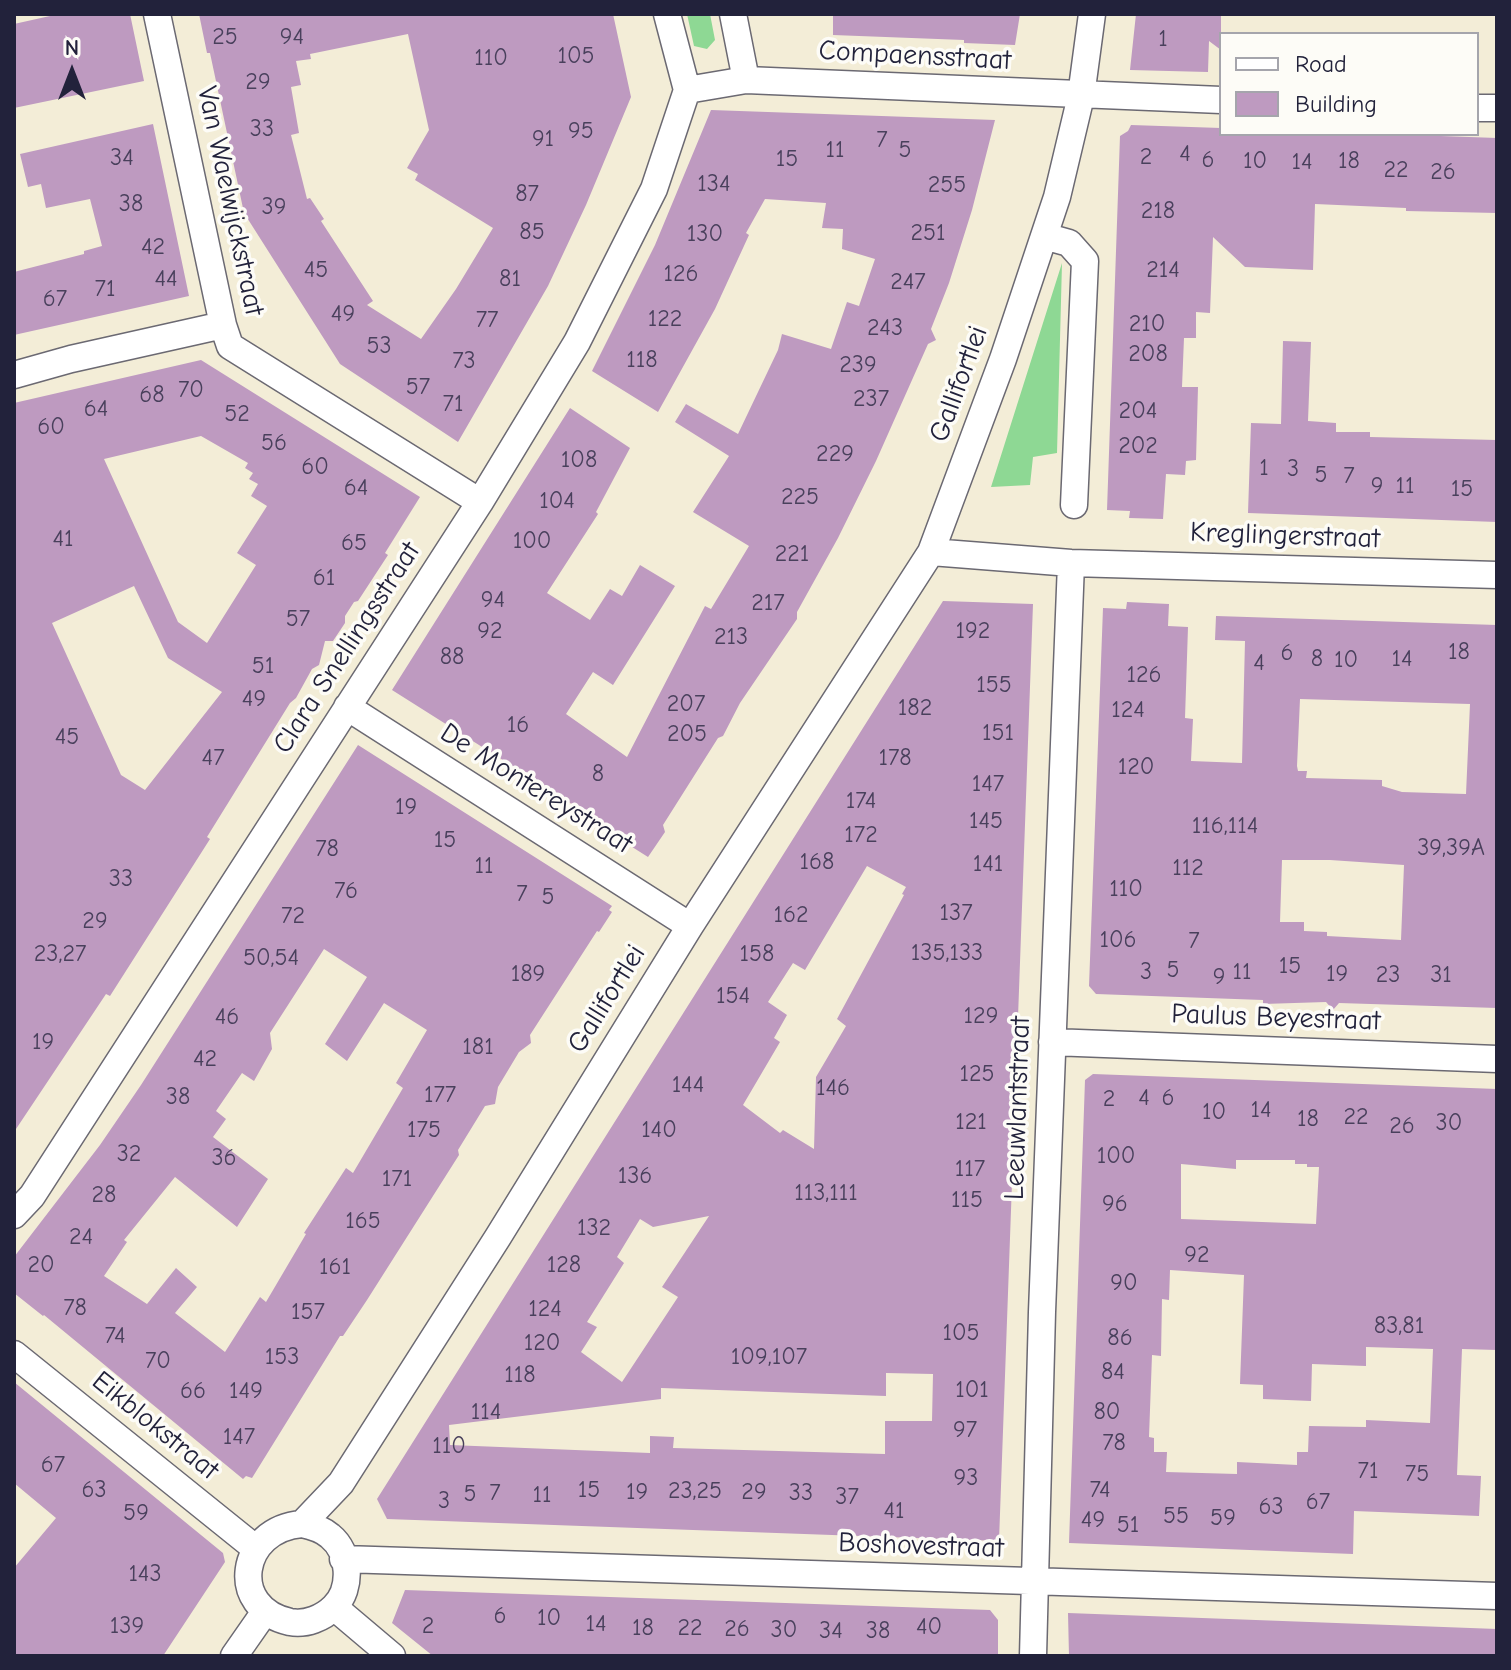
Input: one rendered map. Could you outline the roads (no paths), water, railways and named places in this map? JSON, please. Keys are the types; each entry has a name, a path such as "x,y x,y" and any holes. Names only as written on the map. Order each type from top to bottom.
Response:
{"street":[{"name":"Van Waelwijckstraat","path":"157,14 230,346 480,502"},
{"path":"667,14 687,90 746,80 733,14"},
{"name":"Gallifortlei","path":"302,1524 341,1483 498,1237 690,926 931,552 1000,366 1057,197 1081,96 1092,14"},
{"name":"Compaensstraat","path":"746,80 1219,100"},
{"name":"Clara Snellingsstraat","path":"20,1198 347,707 480,502 577,342 654,189 687,90"},
{"path":"1044,236 1069,243 1085,261 1074,505"},
{"path":"14,375 223,325"},
{"path":"931,552 1071,563"},
{"name":"Kreglingerstraat","path":"1071,563 1497,575"},
{"name":"Leeuwlantstraat","path":"1033,1656 1033,1581 1071,563"},
{"name":"De Montereystraat","path":"347,707 690,926"},
{"name":"Paulus Beyestraat","path":"1052,1042 1497,1059"},
{"name":"Eikblokstraat","path":"14,1354 255,1548"},
{"name":"Gallifortlei","path":"330,1536 341,1483"},
{"path":"302,1524 317,1527 339,1545 347,1566 347,1582 334,1607 317,1619 298,1624 264,1613 248,1580 249,1564 255,1548 275,1530 302,1524"},
{"name":"Boshovestraat","path":"343,1559 1497,1596"},
{"path":"334,1607 392,1656"},
{"path":"234,1656 264,1613"}]}
